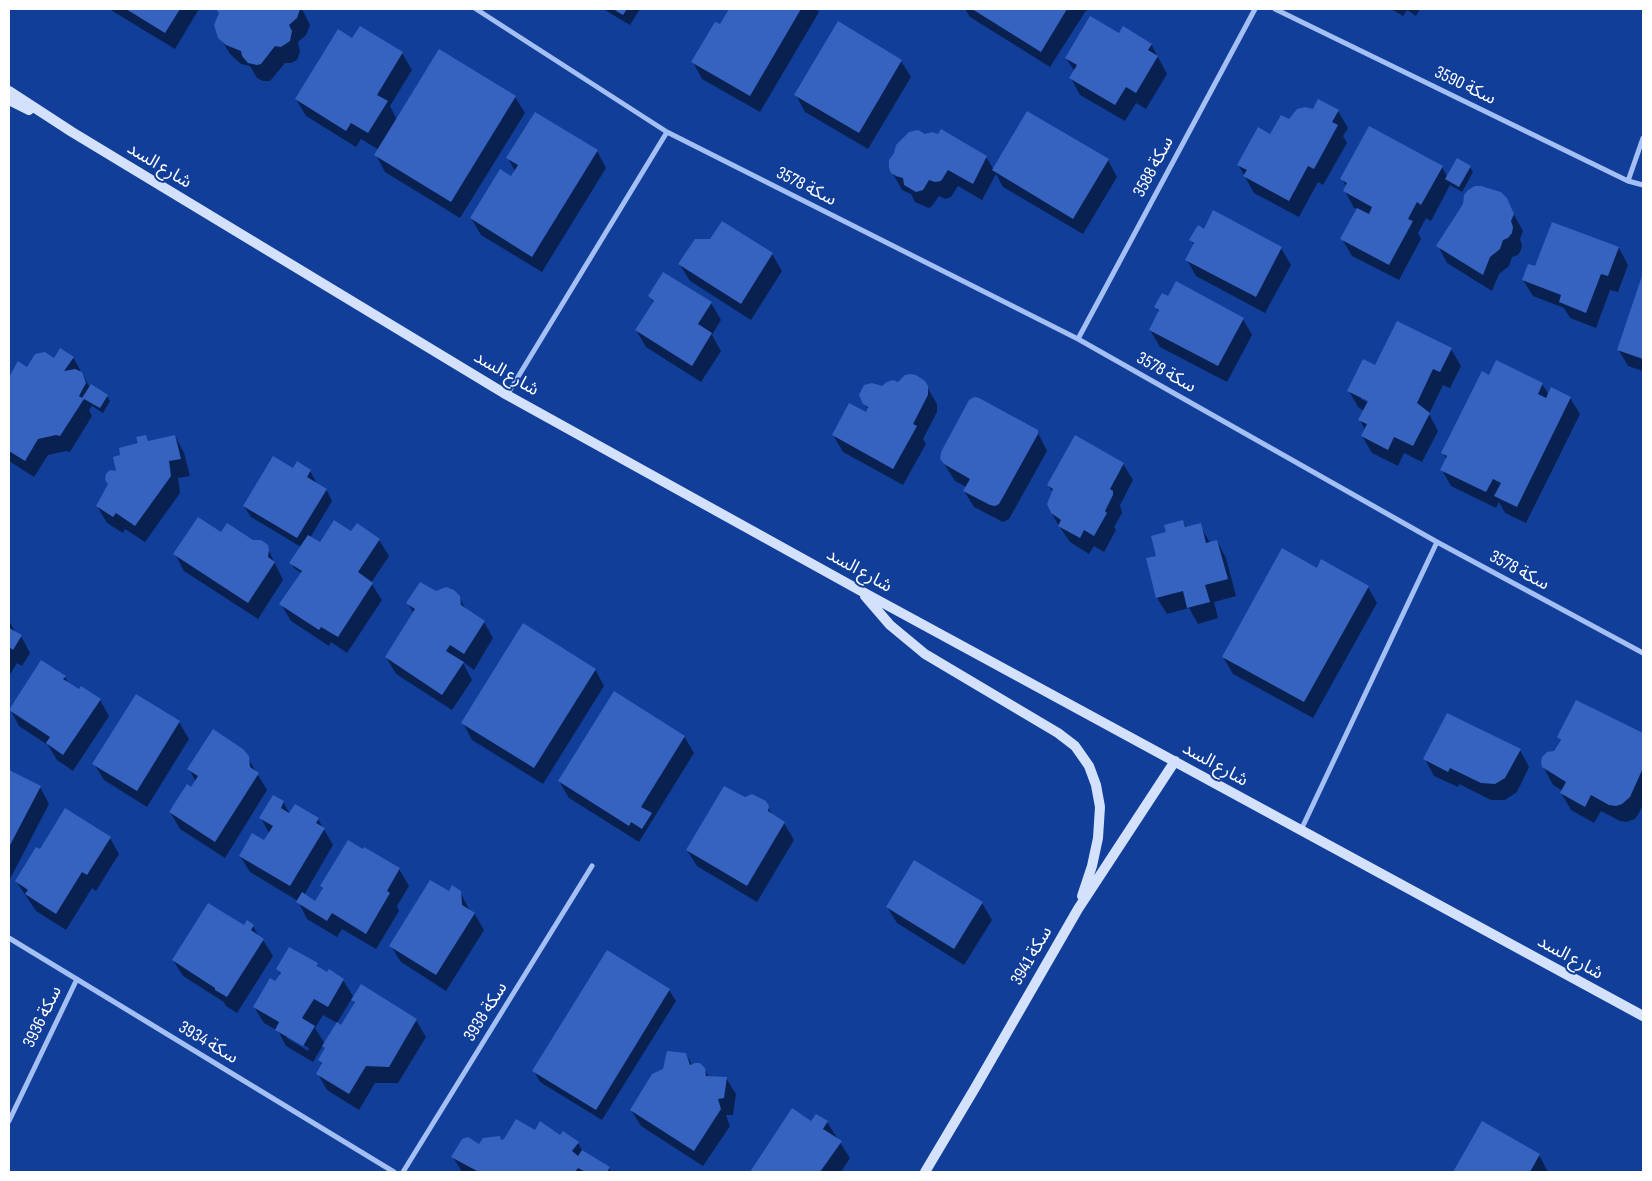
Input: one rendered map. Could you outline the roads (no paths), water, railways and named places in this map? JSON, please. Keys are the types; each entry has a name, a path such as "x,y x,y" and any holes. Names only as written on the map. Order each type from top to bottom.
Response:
{"street":[{"name":"سكة 3578","path":"476,9 667,132 1078,339 1437,542 1643,653"},
{"name":"سكة 3588","path":"1078,339 1255,9"},
{"name":"سكة 3590","path":"1275,9 1628,181 1643,185"},
{"name":"شارع السد","path":"9,91 72,132 507,395 861,591 1643,1016"},
{"name":"شارع السد","path":"9,100 72,132"},
{"path":"507,395 667,132"},
{"path":"1628,181 1643,138"},
{"path":"1301,830 1437,542"},
{"path":"861,591 890,625 925,654 1058,733 1075,746 1089,766 1096,785 1100,807 1098,838 1092,866 1078,909"},
{"name":"سكة 3941","path":"924,1172 975,1088 1078,909 1175,761"},
{"name":"سكة 3938","path":"403,1172 592,866"},
{"name":"سكة 3934","path":"9,938 394,1172"},
{"name":"سكة 3936","path":"9,1121 77,979"}]}
